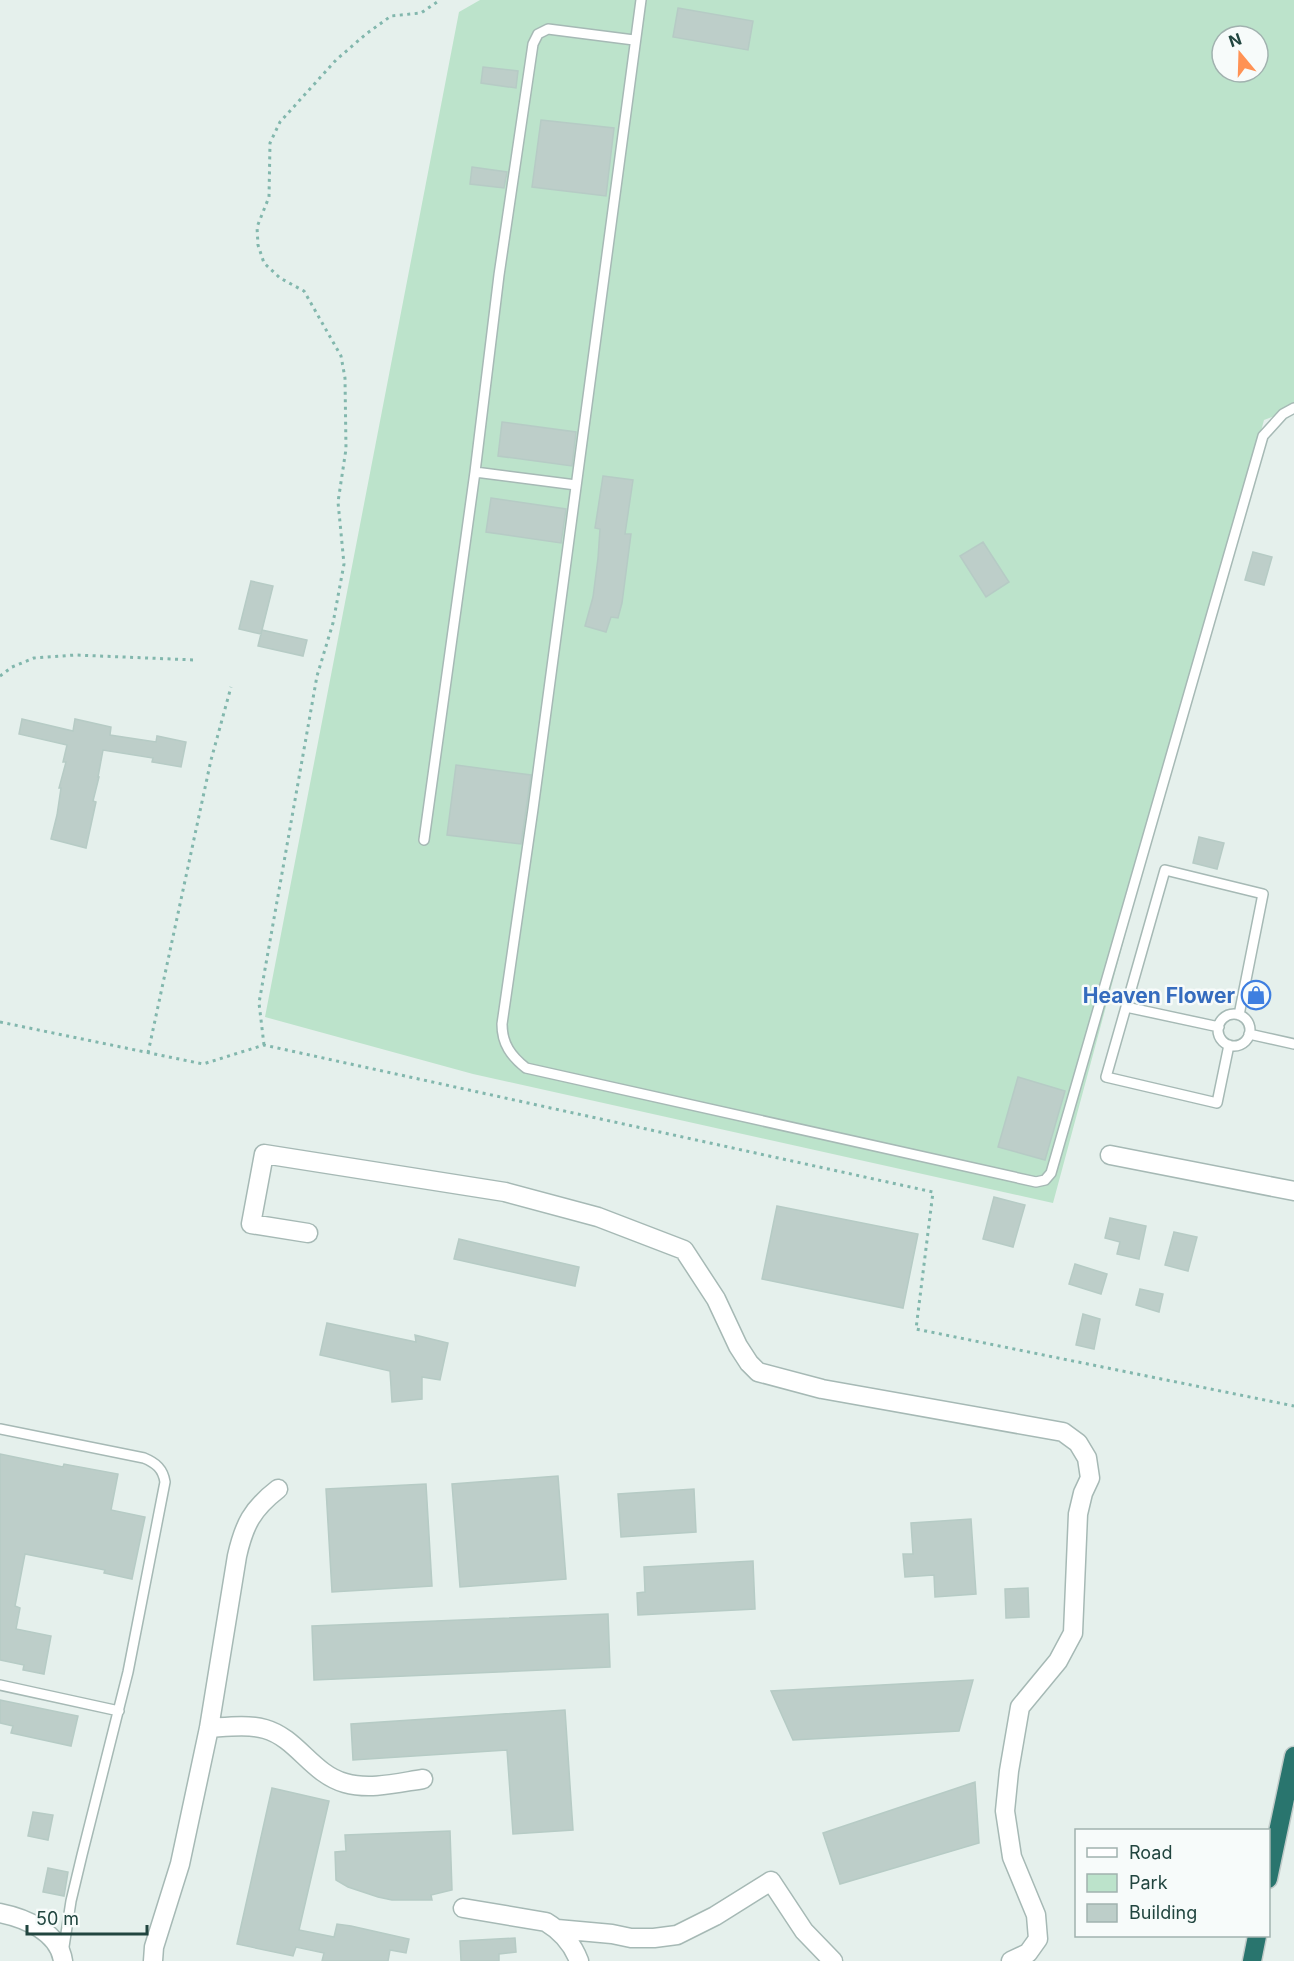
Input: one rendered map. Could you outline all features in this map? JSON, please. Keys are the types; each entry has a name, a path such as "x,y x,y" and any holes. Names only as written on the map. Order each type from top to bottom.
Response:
{"highway":[{"path":"1270,1875 1294,1756"},
{"path":"1252,1961 1257,1937"}],"street":[{"path":"308,1233 251,1224 264,1154 506,1192 529,1198 598,1217 684,1250 716,1299 738,1346 758,1372 822,1389 1063,1432 1078,1443 1087,1458 1090,1478 1083,1493 1078,1514 1073,1633 1058,1661 1020,1707 1009,1771 1005,1811 1008,1838 1012,1857 1036,1915 1038,1939 1028,1953 1011,1961"},
{"path":"1110,1155 1294,1191"},
{"path":"153,1961 154,1947 180,1864 209,1728 243,1529 262,1501 278,1489"},
{"path":"209,1728 255,1727 265,1729 283,1738 322,1772 344,1783 371,1786 423,1779"},
{"path":"557,1929 631,1938 677,1935 715,1916 771,1881 804,1931 833,1961"},
{"path":"463,1908 546,1922 557,1929 579,1961"},
{"path":"0,1913 36,1925 59,1947 63,1959"}],"lane":[{"path":"641,0 502,1024 502,1034 508,1051 526,1068 1036,1182 1045,1180 1051,1173 1263,436 1283,414 1294,408"},
{"path":"424,840 475,472 498,275 534,40 538,34 548,29 634,40"},
{"path":"475,472 576,485"},
{"path":"1229,1045 1217,1103 1106,1077 1165,870 1263,894 1239,1015"},
{"path":"1126,1006 1219,1027"},
{"path":"1228,1015 1239,1015 1248,1023 1249,1034 1247,1039 1239,1045 1229,1045 1220,1035 1219,1027 1228,1015"},
{"path":"1249,1034 1294,1044"},
{"path":"0,1429 144,1458 157,1465 164,1476 165,1488 119,1711 71,1901 63,1959"},
{"path":"0,1685 119,1711"}],"path":[{"path":"264,1044 258,1003 317,676 333,623 344,564 338,502 346,449 345,378 341,356 304,291 280,278 264,263 258,245 257,227 269,197 270,143 280,122 336,60 366,34 391,16 421,13 440,0"},
{"path":"0,676 12,667 34,658 75,655 195,660"},
{"path":"148,1053 211,760 231,687"},
{"path":"0,1022 203,1064 264,1044 933,1192 916,1329 1294,1407"}],"green space":[{"path":"480,0 1294,0 1294,409 1264,420 1053,1203 473,1074 265,1017 459,12"}],"building":[{"path":"678,8 753,21 748,50 673,37"},
{"path":"483,67 518,71 516,88 481,83"},
{"path":"541,120 614,128 606,196 532,187"},
{"path":"472,167 507,172 504,188 470,184"},
{"path":"502,422 576,432 572,466 498,456"},
{"path":"603,476 633,480 625,534 631,534 622,603 618,618 611,617 606,632 585,626 593,597 598,558 600,529 595,528"},
{"path":"491,498 566,509 561,543 486,532"},
{"path":"983,542 1009,582 986,597 960,556"},
{"path":"1253,552 1272,557 1264,585 1245,580"},
{"path":"251,581 273,586 261,634 239,629"},
{"path":"262,630 307,640 303,656 258,646"},
{"path":"22,719 73,731 75,719 111,727 110,735 156,742 157,736 186,742 181,767 152,762 153,758 103,750 93,801 96,802 86,848 51,839 57,815 61,788 59,788 66,762 63,762 67,745 19,734"},
{"path":"456,765 531,775 521,844 447,835"},
{"path":"1199,837 1224,843 1217,869 1193,863"},
{"path":"1018,1077 1065,1091 1045,1160 998,1147"},
{"path":"994,1197 1025,1205 1013,1247 983,1239"},
{"path":"777,1206 918,1234 903,1308 762,1279"},
{"path":"1110,1218 1146,1226 1139,1259 1117,1254 1120,1242 1105,1238"},
{"path":"1174,1232 1197,1237 1188,1271 1165,1265"},
{"path":"459,1239 579,1267 575,1286 454,1259"},
{"path":"1075,1264 1107,1274 1101,1294 1069,1284"},
{"path":"1140,1289 1163,1294 1159,1312 1136,1305"},
{"path":"1083,1314 1100,1319 1094,1349 1076,1345"},
{"path":"327,1323 416,1342 415,1335 448,1343 440,1380 422,1377 422,1399 392,1402 390,1371 320,1355"},
{"path":"0,1454 63,1467 64,1464 118,1474 111,1510 145,1517 132,1579 104,1573 105,1570 25,1554 15,1606 20,1608 16,1629 51,1636 44,1674 23,1670 24,1665 0,1660"},
{"path":"558,1476 566,1579 460,1587 452,1484"},
{"path":"426,1484 432,1586 332,1592 326,1489"},
{"path":"694,1489 696,1532 621,1537 618,1494"},
{"path":"971,1519 976,1594 935,1597 934,1575 905,1577 903,1554 913,1554 911,1523"},
{"path":"753,1561 755,1609 638,1615 637,1593 645,1592 644,1567"},
{"path":"1028,1588 1029,1617 1006,1618 1005,1589"},
{"path":"608,1614 610,1667 314,1680 312,1626"},
{"path":"973,1680 959,1731 793,1740 771,1691"},
{"path":"0,1700 78,1716 71,1746 11,1733 13,1726 0,1723"},
{"path":"565,1710 573,1830 513,1834 507,1750 353,1760 351,1724"},
{"path":"975,1782 979,1843 840,1884 823,1833"},
{"path":"272,1788 329,1801 299,1930 334,1937 337,1924 351,1926 409,1939 406,1953 390,1950 388,1961 322,1961 324,1953 296,1947 293,1956 237,1944"},
{"path":"33,1812 53,1815 48,1840 28,1836"},
{"path":"450,1831 452,1890 431,1895 432,1900 392,1900 348,1887 336,1880 335,1852 346,1851 345,1835"},
{"path":"48,1868 68,1872 64,1896 43,1892"},
{"path":"515,1938 516,1952 499,1954 499,1961 461,1961 460,1941"}],"place":[{"name":"Heaven Flower","path":"1256,995"}]}
